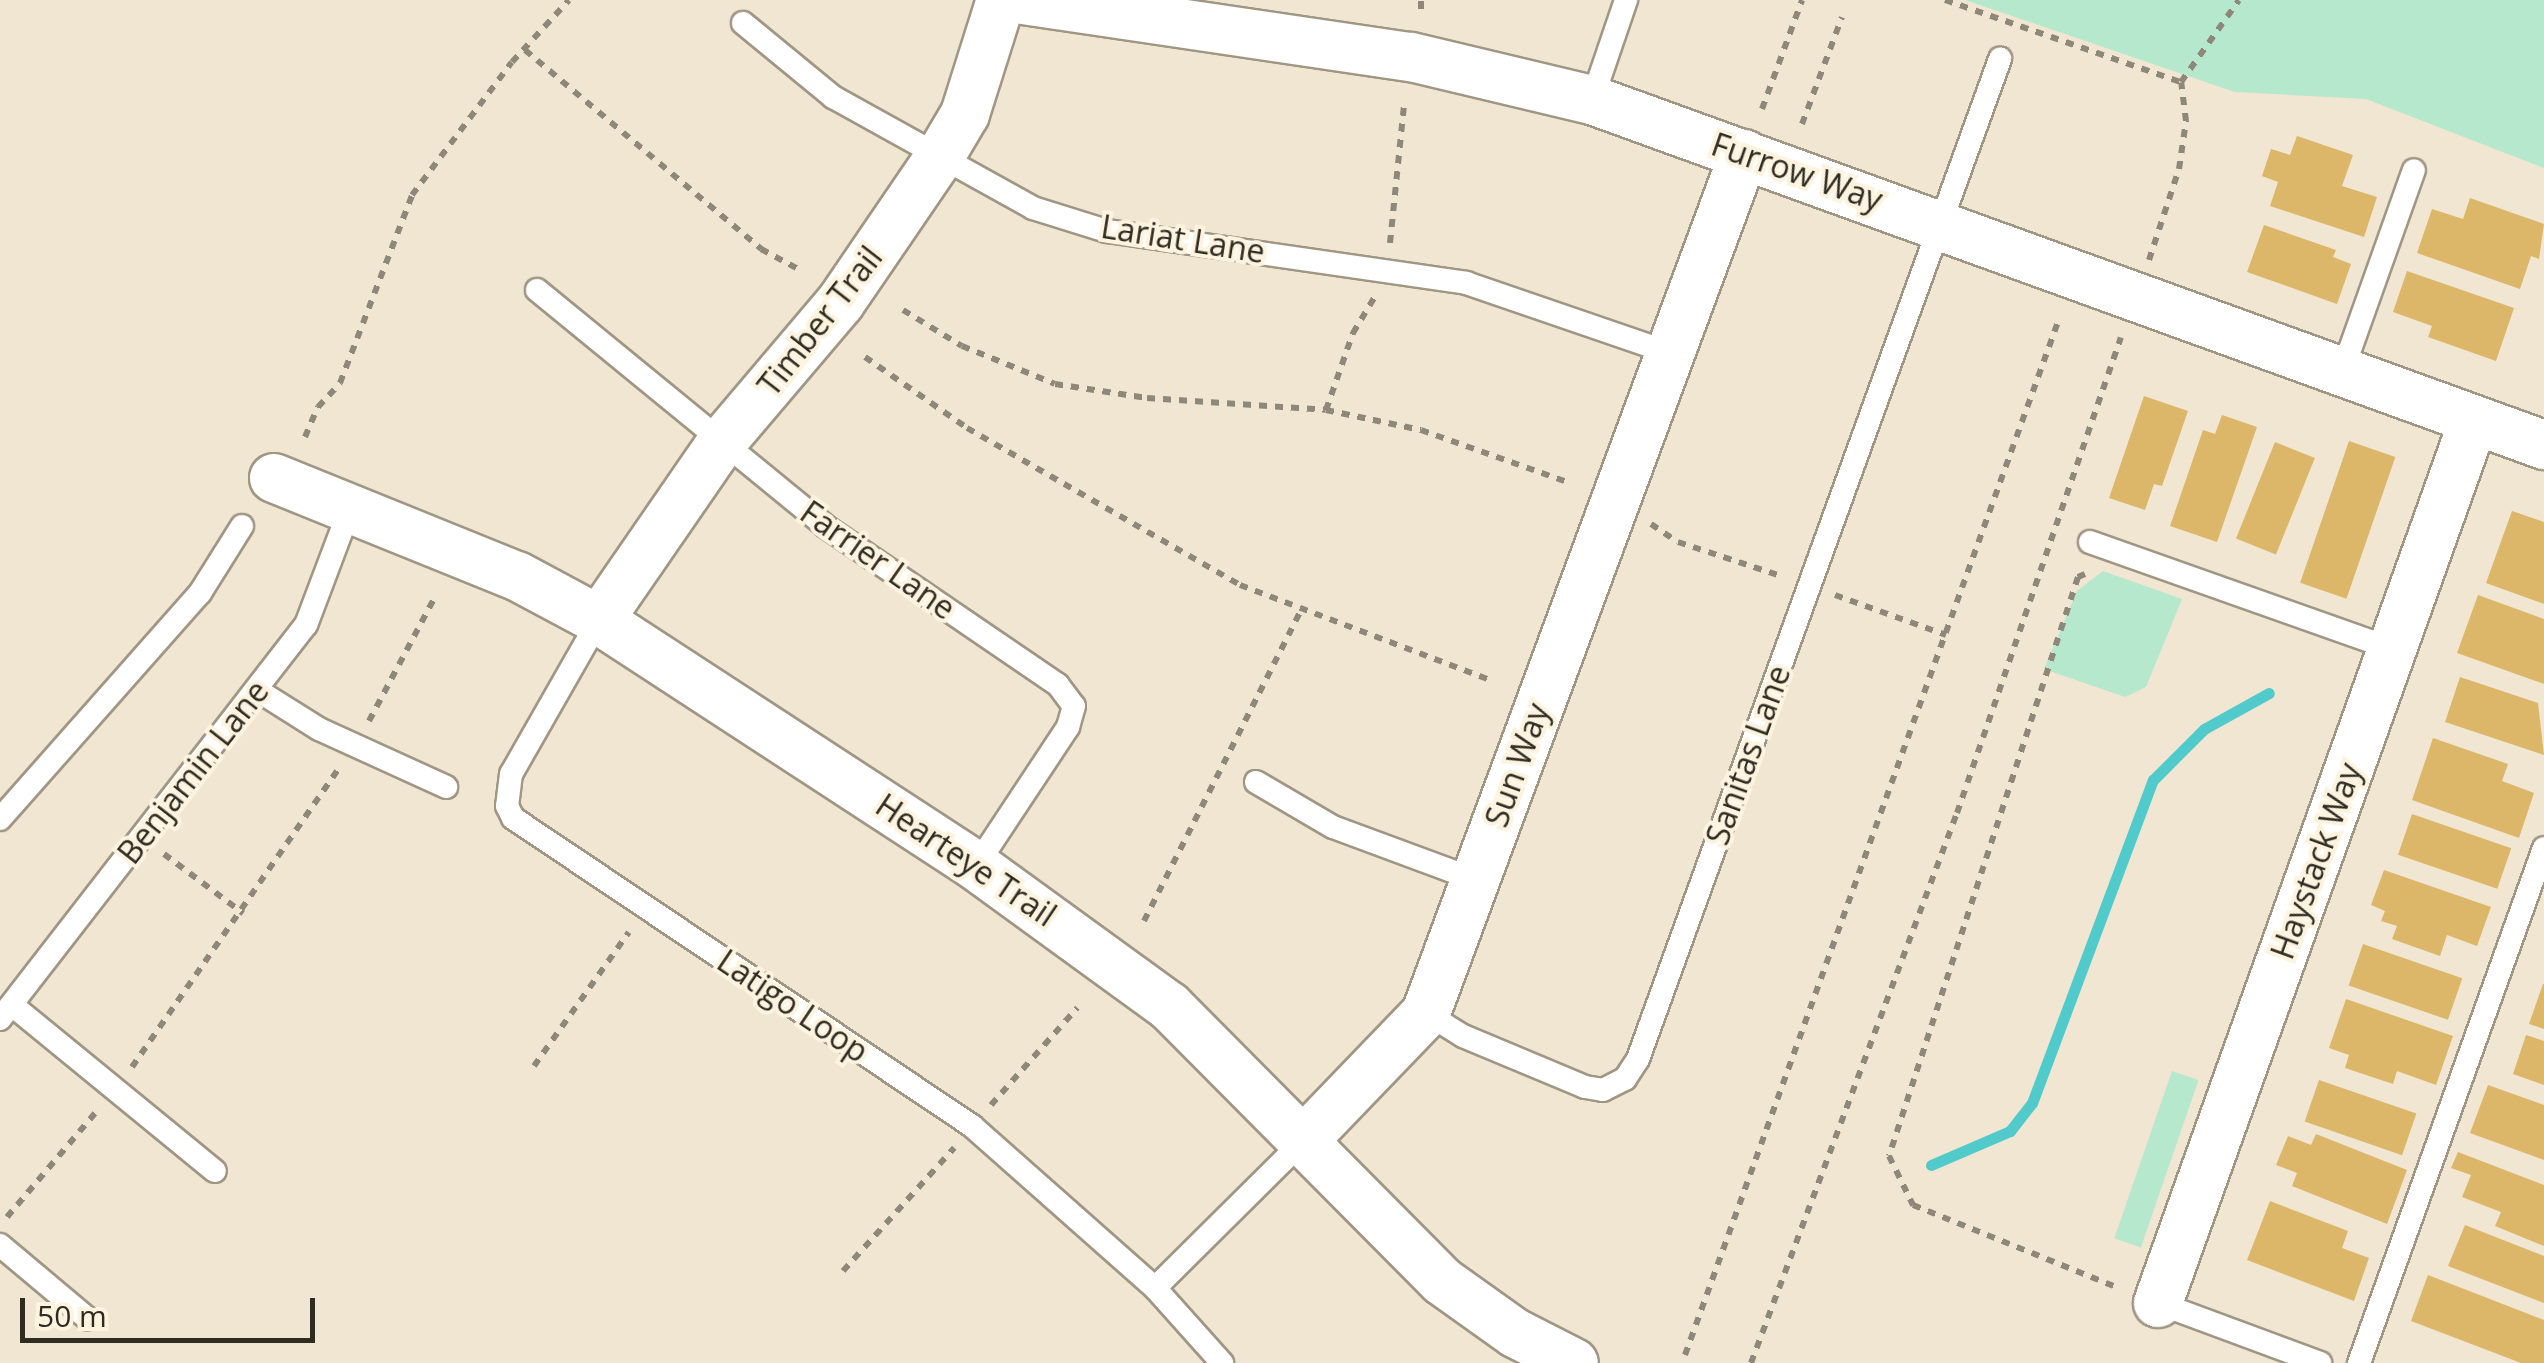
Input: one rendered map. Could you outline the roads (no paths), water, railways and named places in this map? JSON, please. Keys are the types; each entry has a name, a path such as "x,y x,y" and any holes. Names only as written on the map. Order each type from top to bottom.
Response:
{"street":[{"name":"Timber Trail","path":"598,620 722,442 840,303 939,158 965,114 1001,0"},
{"name":"Furrow Way","path":"1023,0 1195,12 1592,100 1940,222 2544,445"},
{"name":"Sun Way","path":"1303,1141 1426,1012 1667,352 1744,154"},
{"name":"Haystack Way","path":"2158,1303 2474,420"},
{"name":"Hearteye Trail","path":"274,478 517,576 598,620 976,866 1169,1006 1442,1281 1566,1362"}],"lane":[{"path":"1592,100 1626,0"},
{"name":"Lariat Lane","path":"742,23 833,97 1033,208 1108,231 1466,283 1667,352"},
{"path":"1940,222 2000,58"},
{"path":"2342,372 2414,170"},
{"name":"Sanitas Lane","path":"1426,1012 1462,1036 1585,1087 1603,1090 1625,1079 1638,1059 1940,222"},
{"name":"Farrier Lane","path":"537,290 826,526 1058,685 1074,706 1068,727 976,866"},
{"name":"Benjamin Lane","path":"6,1012 306,625 351,506"},
{"path":"0,818 200,593 242,526"},
{"path":"2090,542 2392,649"},
{"name":"Latigo Loop","path":"598,620 511,774 507,806 527,830 972,1126 1156,1288 1222,1363"},
{"path":"257,690 355,746 446,787"},
{"path":"1256,782 1333,827 1476,880"},
{"path":"2360,1363 2544,848"},
{"path":"6,1012 116,1090 215,1172"},
{"name":"Sun Way","path":"1156,1288 1303,1141"},
{"path":"0,1245 87,1318"},
{"path":"2158,1303 2320,1363"}],"waterway":[{"path":"1931,1165 2010,1131 2032,1103 2153,780 2204,729 2269,693"}]}
